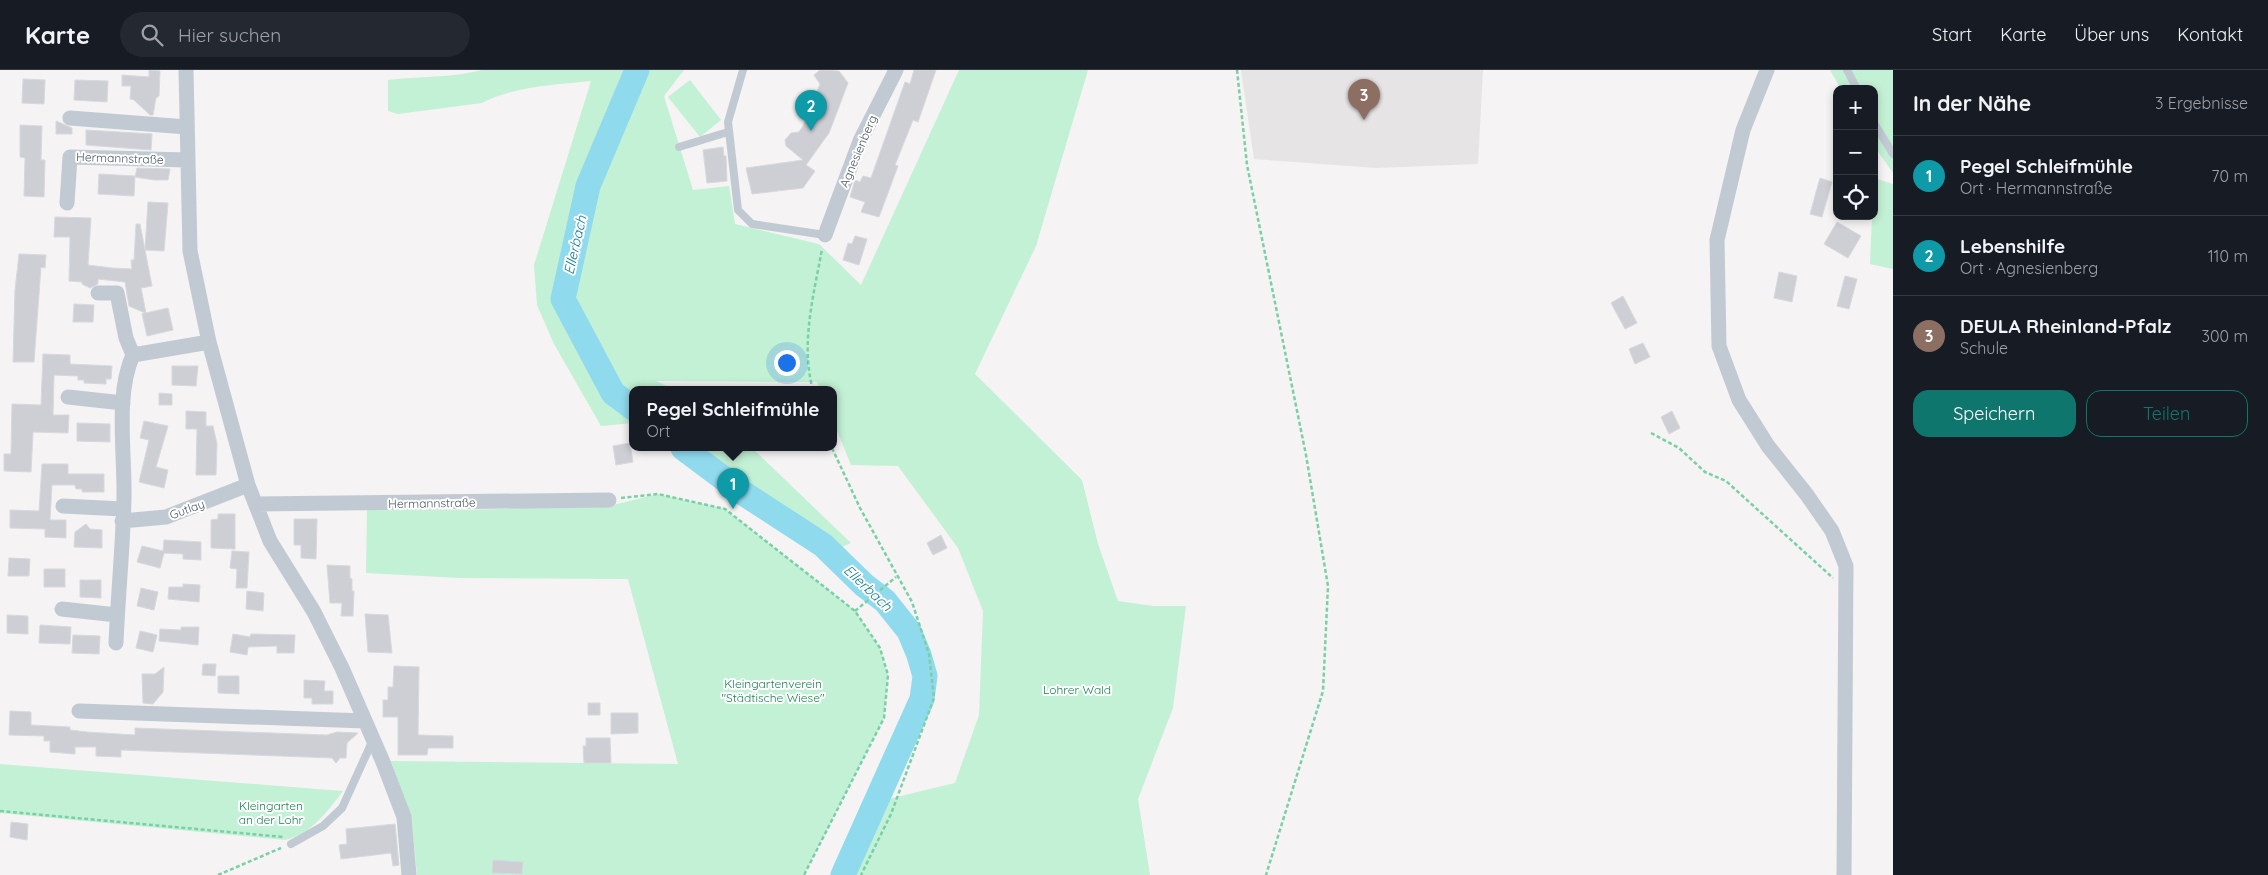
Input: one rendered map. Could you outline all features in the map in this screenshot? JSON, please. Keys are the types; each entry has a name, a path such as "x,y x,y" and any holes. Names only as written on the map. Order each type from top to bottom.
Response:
{"street":[{"path":"186,70 190,251 209,342 248,485 270,540 318,620 373,740 404,817 410,875"},
{"name":"Agnesienberg","path":"825,235 860,141 896,70"},
{"path":"1767,70 1743,130 1717,240 1719,346 1739,400 1768,446 1807,494 1832,531 1846,566 1844,875"},
{"path":"70,118 187,127"},
{"name":"Hermannstraße","path":"67,203 70,156 188,160"},
{"path":"98,293 117,293 126,338 133,355 126,369 123,515 116,642"},
{"path":"133,355 209,342"},
{"path":"68,396 124,403"},
{"name":"Gutlay","path":"63,506 123,515 166,517 248,485"},
{"name":"Hermannstraße","path":"256,504 609,500"},
{"path":"62,609 118,615"},
{"path":"79,711 365,721"}],"lane":[{"path":"742,70 728,122 738,210 752,224 825,235"},
{"path":"1847,70 1855,85"},
{"path":"1878,130 1893,154"},
{"path":"679,147 728,132"},
{"path":"291,844 323,826 342,808 373,740"}],"path":[{"path":"1237,70 1247,165 1306,455 1328,586 1323,691 1266,875"},
{"path":"812,386 810,380 808,328 825,235"},
{"path":"1651,433 1679,448 1706,472 1726,481 1830,577 1846,582"},
{"path":"833,451 896,577 912,602 929,654 934,698 891,814 861,875"},
{"path":"609,500 658,494 725,509 855,611 880,648 888,674 884,718 804,875"},
{"path":"855,611 896,577"},
{"path":"0,811 286,837 291,844 218,875"}],"shaded area":[{"path":"1241,70 1483,70 1478,164 1376,168 1254,159"}],"green space":[{"name":"Lohrer Wald","path":"482,70 684,70 664,96 693,190 729,186 735,224 819,244 861,285 959,70 1088,70 1036,246 975,374 1082,480 1098,544 1118,601 1153,606 1186,606 1173,708 1138,799 1150,875 847,875 880,801 955,783 979,715 983,611 958,548 898,466 851,465 837,431 837,386 819,386 817,382 656,381 667,386 629,386 629,423 601,426 554,344 537,305 534,265 591,81 521,90 494,97 482,103 398,114 388,111 388,80 471,73"},
{"path":"1830,70 1893,70 1893,173 1878,152 1878,85 1839,85"},
{"path":"690,80 721,120 700,137 668,97"},
{"path":"1878,179 1893,184 1893,269 1870,264 1872,220 1878,220"},
{"path":"675,451 755,451 851,543 824,555 789,534"},
{"name":"Kleingartenverein \"Städtische Wiese\"","path":"658,494 725,509 855,611 880,648 888,675 884,718 804,875 417,875 412,824 391,761 678,764 628,579 460,578 366,573 367,510 464,510 613,505"},
{"name":"Kleingarten an der Lohr","path":"0,764 343,791 311,827 303,833 285,840 0,813"}],"building":[{"path":"149,70 160,71 159,96 156,98 153,115 150,115 134,100 130,99 131,86 122,86 122,75 149,77"},
{"path":"820,70 839,71 848,83 829,133 806,165 815,171 803,188 752,194 746,168 803,160 786,146 785,140 791,133 799,132 803,126 820,84 814,75"},
{"path":"914,70 936,70 918,122 913,120 895,165 898,166 879,217 861,212 865,202 850,197 855,180 860,182 863,176 871,178 905,82 910,84"},
{"path":"23,79 45,80 44,104 22,103"},
{"path":"75,80 108,81 107,102 74,100"},
{"path":"56,121 72,128 72,134 56,134"},
{"path":"20,125 42,126 41,160 45,160 44,197 24,196 25,158 20,157"},
{"path":"86,130 152,134 151,150 86,145"},
{"path":"723,147 724,156 726,156 727,181 707,183 703,150"},
{"path":"137,168 170,169 168,180 135,177"},
{"path":"99,174 135,176 134,196 98,194"},
{"path":"1820,178 1832,182 1822,217 1810,214"},
{"path":"148,202 168,203 164,251 145,250"},
{"path":"55,217 91,218 88,265 112,268 132,269 131,260 134,260 136,224 140,224 152,286 141,288 146,313 168,308 173,330 147,336 142,314 145,313 129,306 125,282 98,279 98,284 90,288 82,284 82,282 69,281 70,237 54,237"},
{"path":"1837,222 1861,236 1848,258 1824,244"},
{"path":"855,236 867,239 859,265 843,260 848,243 852,244"},
{"path":"19,254 46,255 45,268 41,267 34,362 13,362 15,290"},
{"path":"1779,272 1797,276 1792,302 1774,298"},
{"path":"1845,276 1857,279 1849,309 1837,306"},
{"path":"1623,296 1637,323 1625,329 1611,303"},
{"path":"74,304 94,305 93,322 73,322"},
{"path":"1643,343 1650,357 1635,364 1629,349"},
{"path":"43,354 70,355 70,364 112,366 111,379 106,379 106,384 84,383 84,380 78,380 78,376 54,375 53,415 69,415 68,433 33,432 31,472 4,471 4,454 11,454 12,404 41,405"},
{"path":"172,366 198,366 196,386 172,385"},
{"path":"159,393 172,394 172,405 159,405"},
{"path":"186,411 206,412 206,426 213,426 217,444 216,475 196,475 197,429 186,429"},
{"path":"1672,411 1680,428 1669,434 1661,417"},
{"path":"144,421 168,426 156,467 168,470 164,488 139,482 149,440 140,438"},
{"path":"77,423 110,424 110,442 77,441"},
{"path":"629,443 629,451 631,451 633,462 616,465 613,446"},
{"path":"42,464 68,464 68,474 104,474 104,492 82,492 82,489 76,489 75,485 52,485 50,520 66,520 66,538 45,537 45,529 10,528 10,510 39,511"},
{"path":"218,514 235,514 235,549 211,548 211,520 218,519"},
{"path":"294,519 317,519 316,559 301,558 301,545 294,545"},
{"path":"86,524 90,529 102,530 102,548 74,547 75,532"},
{"path":"941,535 947,548 933,555 927,543"},
{"path":"164,540 201,542 201,560 183,559 183,554 164,553 160,568 137,562 142,546 163,551"},
{"path":"232,551 249,552 247,588 236,588 237,569 230,568"},
{"path":"9,558 30,559 29,576 8,576"},
{"path":"327,565 350,566 352,591 354,591 353,616 341,616 342,603 330,603"},
{"path":"44,569 65,569 65,587 44,587"},
{"path":"80,580 101,580 101,598 80,597"},
{"path":"183,584 200,585 199,602 168,599 169,587 183,587"},
{"path":"141,588 158,592 154,610 137,606"},
{"path":"247,591 264,593 263,611 246,609"},
{"path":"365,614 388,615 392,653 368,652"},
{"path":"7,615 28,616 28,634 7,633"},
{"path":"40,625 71,627 70,644 39,643"},
{"path":"181,627 199,627 198,645 159,641 160,629 181,630"},
{"path":"140,631 157,635 153,652 136,648"},
{"path":"233,634 250,637 251,634 295,635 294,653 277,653 277,646 248,647 247,655 230,652"},
{"path":"73,635 100,636 99,654 72,653"},
{"path":"203,664 216,664 215,676 202,675"},
{"path":"394,666 419,667 418,735 453,736 453,748 428,748 427,755 398,755 398,717 383,717 383,700 388,700 388,687 393,687"},
{"path":"164,667 163,692 153,704 143,703 142,674 155,674"},
{"path":"218,676 239,676 239,694 218,693"},
{"path":"304,680 325,681 324,691 333,691 333,704 312,704 312,698 304,698"},
{"path":"588,703 600,703 600,715 588,715"},
{"path":"10,711 31,712 31,725 70,727 70,730 87,732 135,735 135,728 327,735 337,732 358,733 347,743 346,758 340,758 336,763 332,758 121,750 121,757 96,756 96,747 75,747 75,754 50,752 50,741 44,741 44,736 9,735"},
{"path":"611,713 638,713 638,733 611,734"},
{"path":"586,738 610,738 611,763 584,763 583,746 586,746"},
{"path":"11,822 28,824 27,840 10,837"},
{"path":"395,824 399,865 393,866 391,853 341,859 339,845 347,844 346,829"},
{"path":"493,860 523,862 522,874 492,873"}],"waterway":[{"name":"Ellerbach","path":"629,405 613,393 563,299 588,186 637,70"},
{"name":"Ellerbach","path":"687,451 743,493 823,545 864,585 885,601 909,631 919,655 925,676 922,699 843,875"}],"place":[{"name":"DEULA Rheinland-Pfalz","path":"1364,120"},
{"name":"Lebenshilfe","path":"811,131"},
{"name":"Pegel Schleifmühle","path":"733,509"}]}
